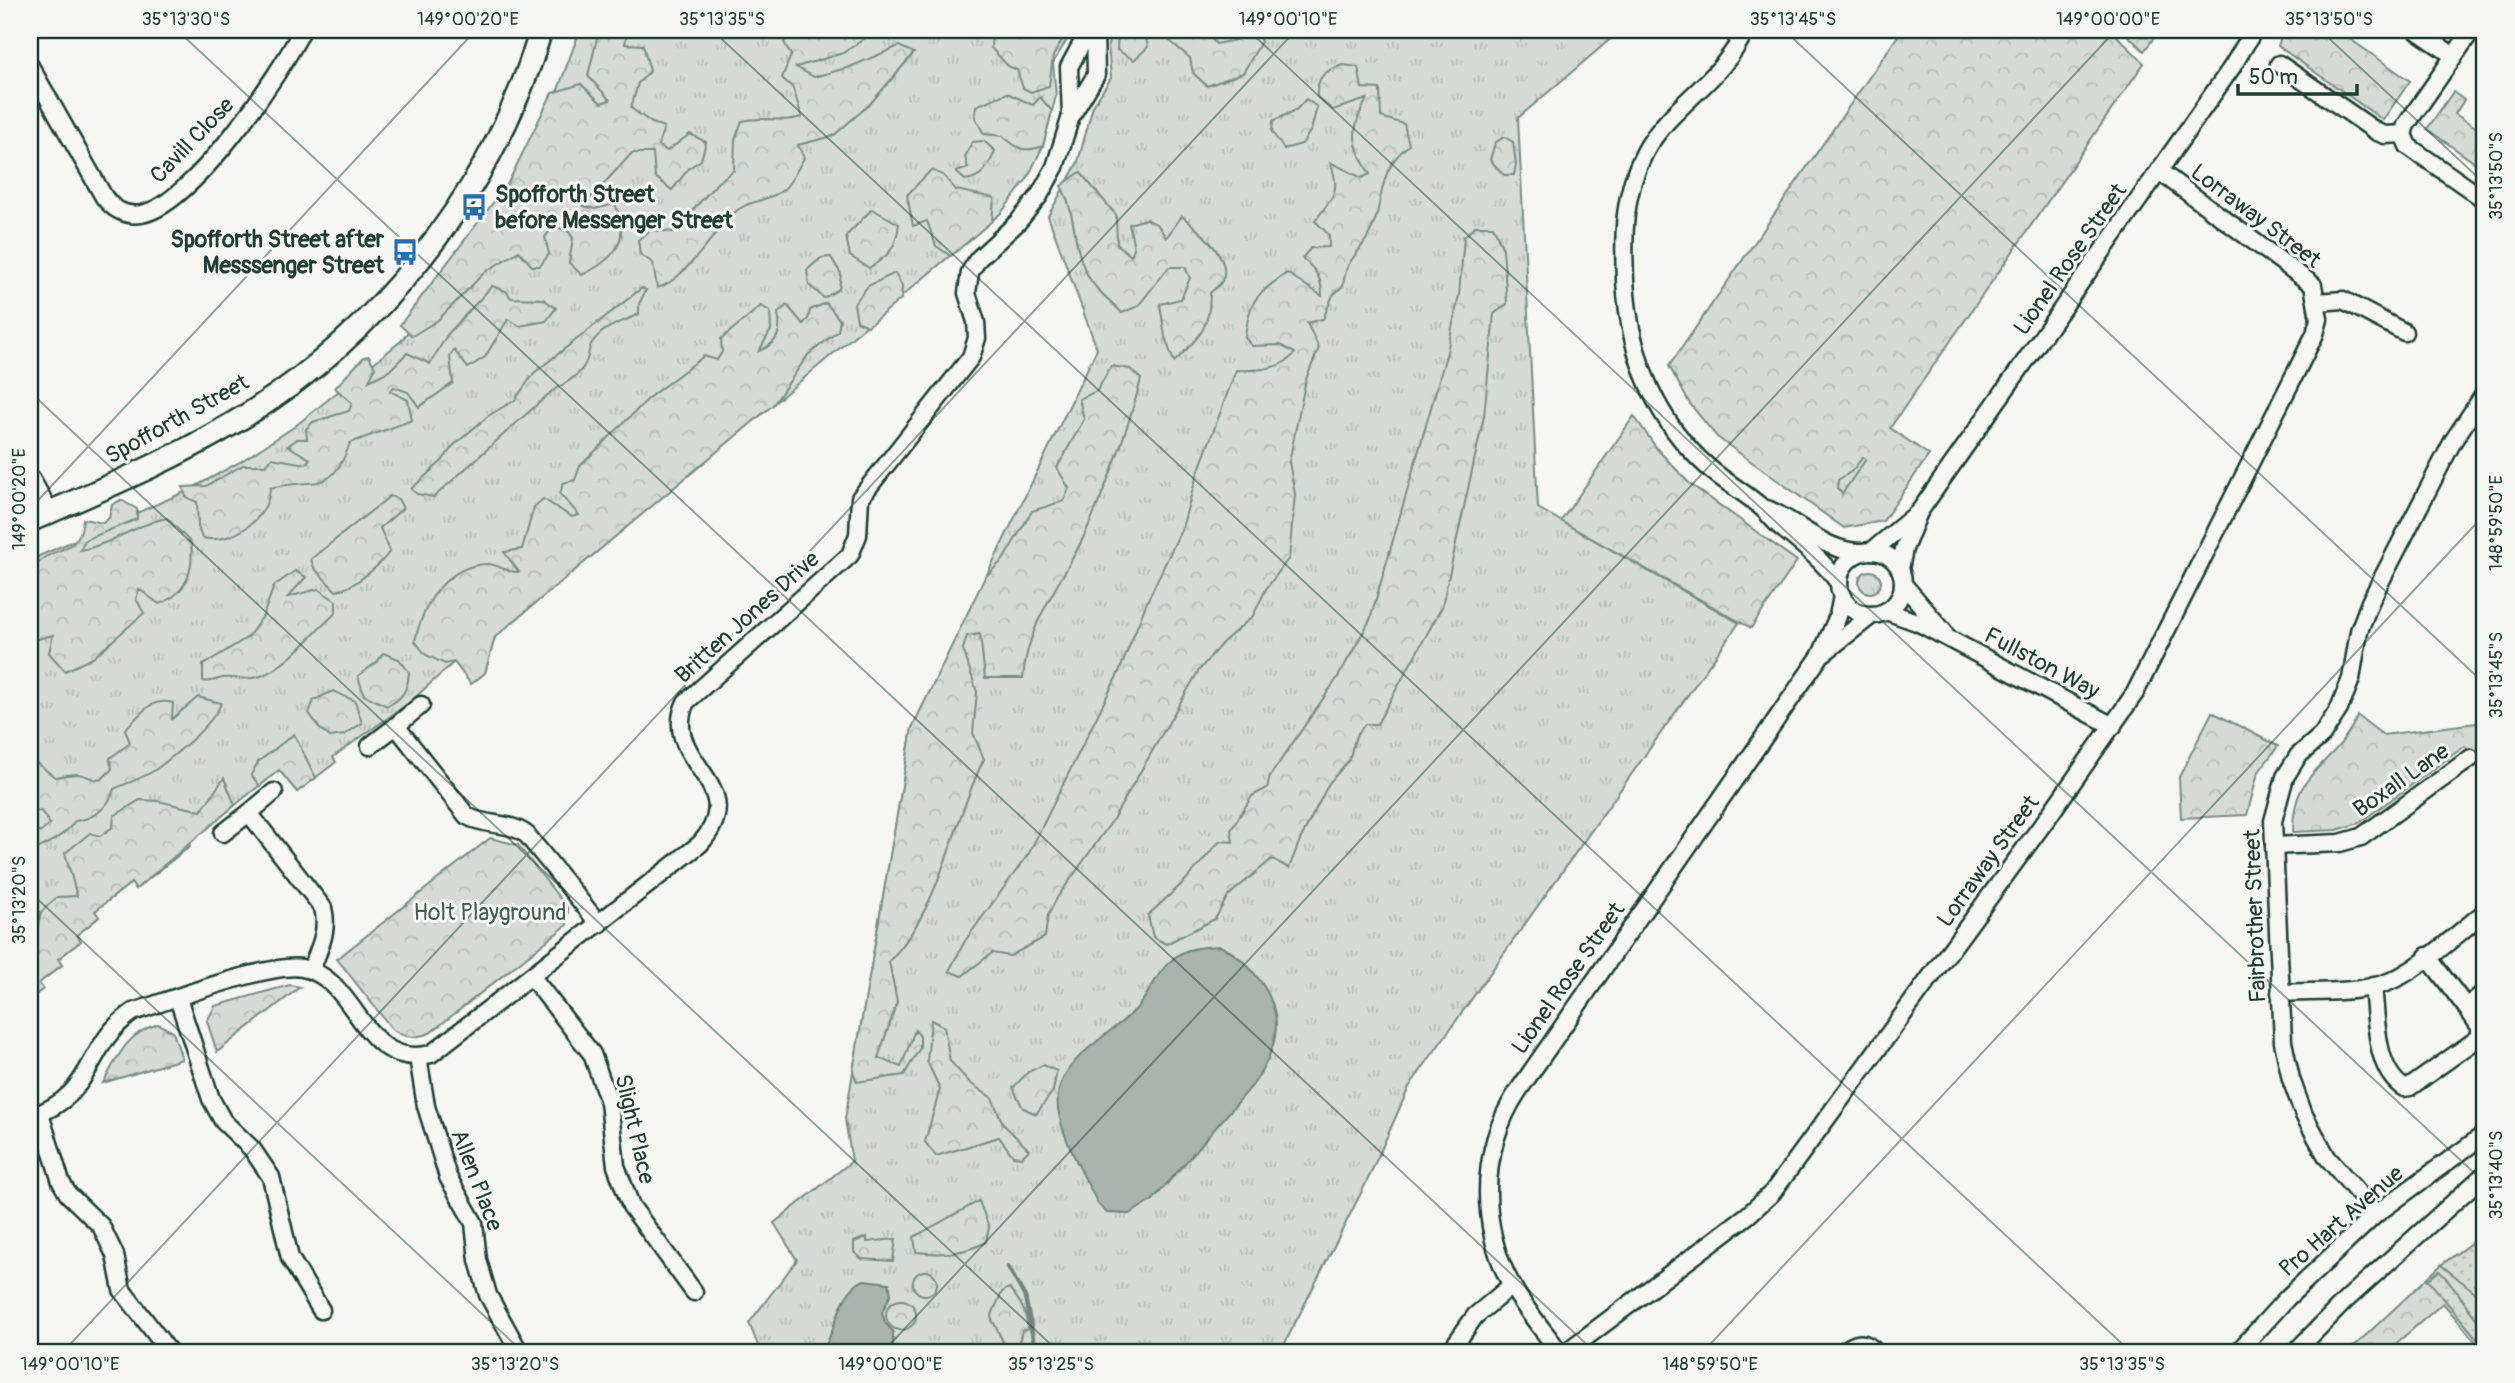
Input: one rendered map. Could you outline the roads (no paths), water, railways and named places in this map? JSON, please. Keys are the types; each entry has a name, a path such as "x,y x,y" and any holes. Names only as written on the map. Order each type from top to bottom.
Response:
{"main road":[{"name":"Spofforth Street","path":"30,522 168,459 232,424 290,385 345,338 391,291 462,199 516,99 541,30"}],"street":[{"name":"Cavill Close","path":"30,66 108,203 121,212 142,214 184,186 235,134 288,59 302,30"},
{"name":"Britten Jones Drive","path":"1071,116 1069,67 1089,30"},
{"name":"Britten Jones Drive","path":"418,1057 443,1047 711,832 718,804 712,783 685,748 680,732 686,702 850,555 858,535 860,498 971,357 977,338 976,322 967,293 970,272 978,259 1018,222 1039,196 1061,152 1071,116 1096,75 1095,30"},
{"path":"1745,30 1714,77 1672,117 1645,152 1626,200 1624,256 1629,323 1648,388 1686,445 1710,469 1761,506 1780,527 1813,552 1854,610 1879,613 1898,600 1901,576 1888,556 1833,548 1787,517 1761,506"},
{"name":"Lionel Rose Street","path":"1901,576 1904,549 1919,512 2160,171 2232,67 2254,30"},
{"path":"2416,30 2454,56"},
{"path":"2472,30 2406,125 2403,134 2408,146 2485,200"},
{"path":"2279,64 2377,132 2385,135 2403,134"},
{"name":"Lorraway Street","path":"1562,1353 1733,1227 1772,1193 2135,693 2315,334 2319,319 2313,285 2160,171"},
{"name":"Lorraway Street","path":"2318,302 2343,300 2404,332"},
{"name":"Fairbrother Street","path":"2376,1214 2327,1157 2304,1115 2286,1061 2280,993 2273,821 2285,777 2298,756 2322,735 2339,709 2350,679 2359,631 2370,601 2453,441 2485,393"},
{"path":"30,477 50,512"},
{"name":"Lionel Rose Street","path":"1866,552 1919,512"},
{"path":"1841,590 1843,568 1866,552"},
{"name":"Fullston Way","path":"1901,576 1950,639"},
{"name":"Lionel Rose Street","path":"1562,1353 1512,1285 1495,1243 1488,1211 1488,1182 1493,1149 1507,1108 1821,655 1838,616 1841,590"},
{"name":"Lionel Rose Street","path":"1821,655 1879,613"},
{"name":"Fullston Way","path":"1879,613 1904,616 2113,726"},
{"path":"370,746 421,705"},
{"path":"396,726 467,816 480,822 515,828 527,835 599,924"},
{"name":"Boxall Lane","path":"2274,846 2340,842 2361,837 2471,758"},
{"path":"223,833 275,792"},
{"path":"248,813 323,908 327,922 324,937 310,970"},
{"path":"2280,993 2373,986 2403,974 2485,912"},
{"path":"2373,986 2383,1059 2397,1084 2404,1088 2410,1087 2480,1037 2480,1027 2427,956"},
{"path":"170,1353 122,1290 115,1255 101,1226 68,1194 35,1115 63,1104 76,1091 118,1023 133,1012 282,967 310,970 331,983 381,1045 395,1053 418,1057"},
{"name":"Slight Place","path":"532,976 592,1054 609,1102 616,1166 631,1206 694,1292"},
{"path":"2466,1007 2485,992"},
{"path":"178,998 211,1099 223,1121 252,1149 271,1177 290,1258 321,1310"},
{"name":"Allen Place","path":"418,1057 426,1105 448,1177 474,1223 488,1295 520,1353"},
{"name":"Pro Hart Avenue","path":"2237,1353 2287,1298 2376,1214 2485,1134"},
{"path":"2294,1353 2346,1300 2485,1174"},
{"path":"1449,1353 1475,1316 1512,1285"},
{"path":"1841,1353 1859,1342 1866,1343 1876,1353"}],"waterway":[{"path":"1008,1267 1025,1297 1034,1343 1050,1353"}],"place":[{"name":"Spofforth Street before Messenger Street","path":"474,207"},
{"name":"Spofforth Street after Messsenger Street","path":"405,252"}],"park label":[{"name":"Holt Playground","path":"490,912"}]}
